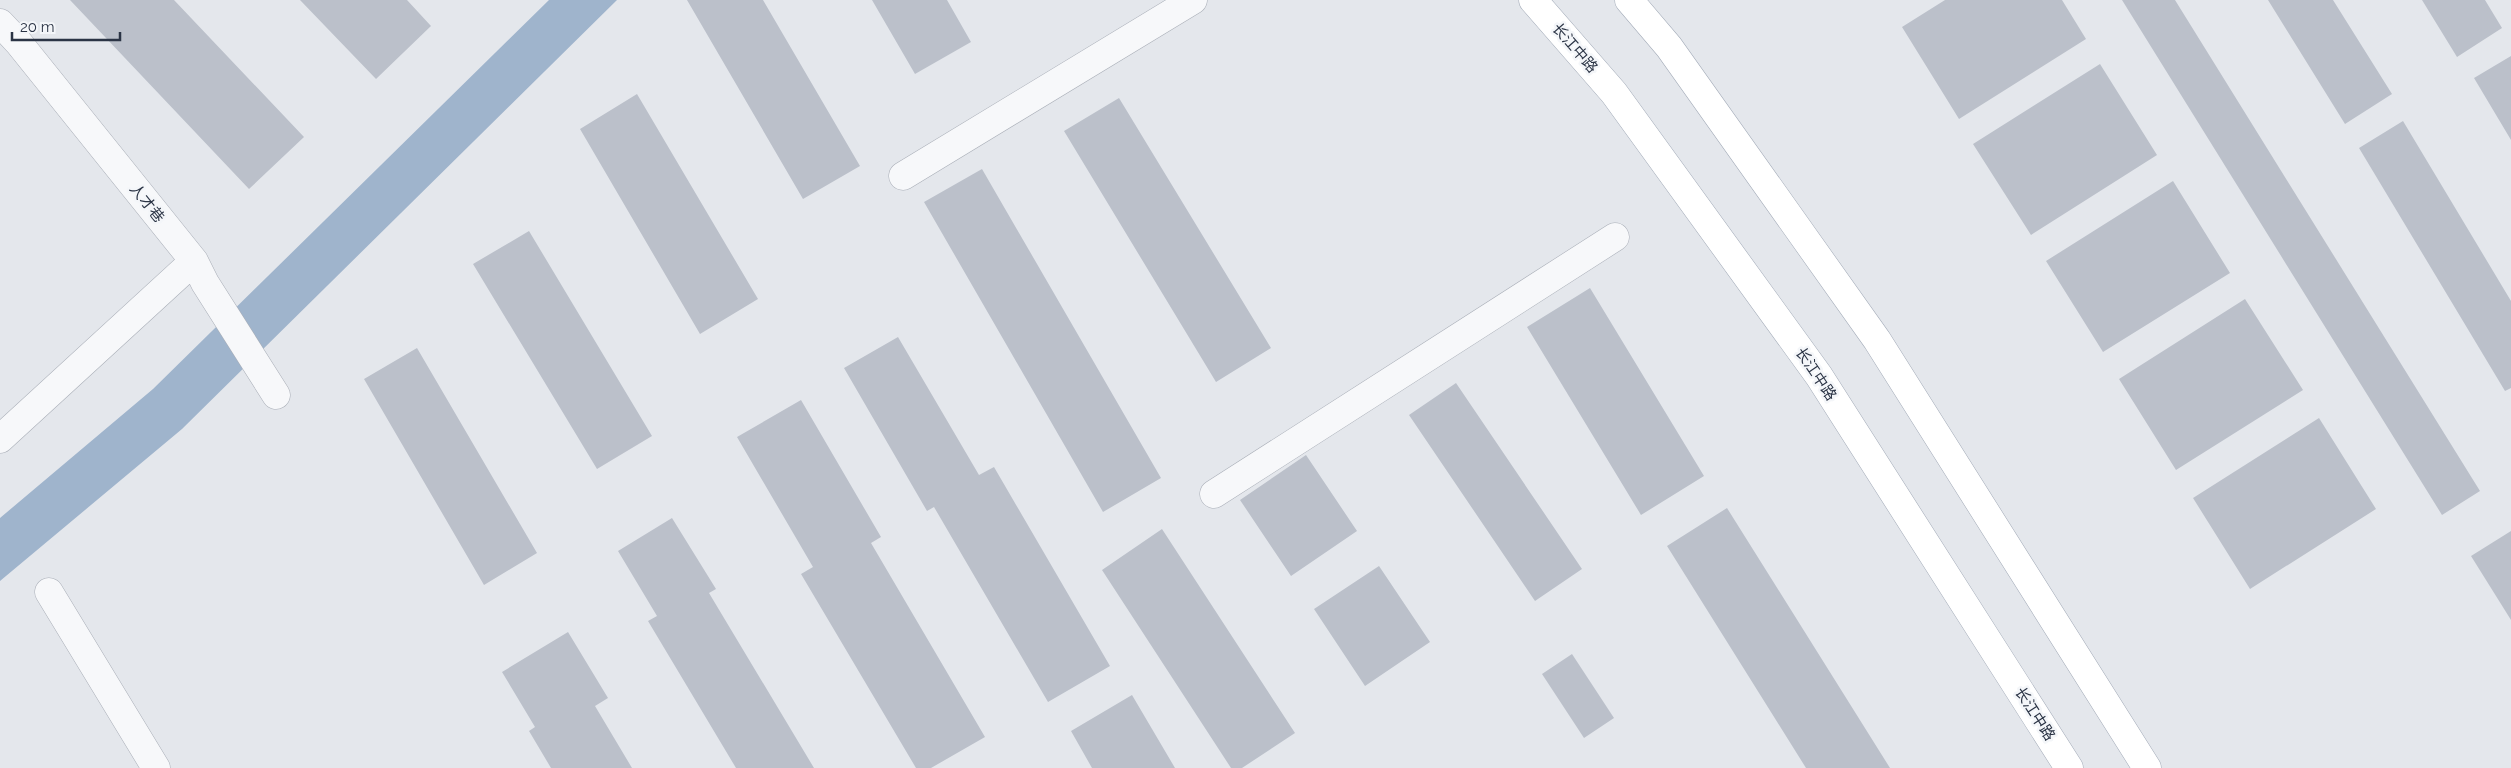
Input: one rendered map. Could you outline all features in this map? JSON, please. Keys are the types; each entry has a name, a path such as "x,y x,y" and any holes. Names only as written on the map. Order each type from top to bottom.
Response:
{"main road":[{"name":"长江中路","path":"1533,0 1614,93 1819,376 2069,768"},
{"path":"1629,0 1669,46 1877,340 2147,768"}],"street":[{"path":"903,176 1193,0"},
{"name":"人才巷","path":"0,23 18,42 200,272 271,388"},
{"path":"1214,494 1615,237"},
{"path":"0,439 200,272"},
{"path":"49,592 156,768"}],"water":[{"path":"549,0 617,0 182,429 0,581 0,518 153,389"}],"building":[{"path":"70,0 174,0 304,137 249,189"},
{"path":"300,0 407,0 431,26 376,79"},
{"path":"687,0 763,0 860,166 803,199"},
{"path":"872,0 947,0 971,42 915,74"},
{"path":"1945,0 2062,0 2086,39 1959,119 1902,27"},
{"path":"2122,0 2175,0 2480,491 2442,515"},
{"path":"2268,0 2333,0 2392,94 2345,124"},
{"path":"2422,0 2485,0 2502,28 2457,57"},
{"path":"2511,56 2511,140 2474,78"},
{"path":"2100,64 2157,155 2031,235 1973,144"},
{"path":"637,94 758,299 700,334 580,129"},
{"path":"1119,98 1271,348 1216,382 1064,131"},
{"path":"2403,121 2511,301 2511,388 2505,391 2359,148"},
{"path":"982,169 1161,478 1103,512 924,202"},
{"path":"2173,181 2230,273 2103,352 2046,261"},
{"path":"529,231 652,436 597,469 473,264"},
{"path":"1590,288 1704,476 1641,515 1527,327"},
{"path":"2245,299 2303,390 2176,470 2119,379"},
{"path":"898,337 979,475 994,467 1110,666 1048,702 934,507 927,511 844,368"},
{"path":"417,348 537,553 484,585 364,379"},
{"path":"1456,383 1582,569 1535,601 1409,415"},
{"path":"801,400 881,537 871,543 985,737 931,768 916,768 801,574 813,567 737,437"},
{"path":"2319,418 2376,509 2250,589 2193,498"},
{"path":"1306,455 1357,531 1291,576 1240,500"},
{"path":"1727,508 1890,768 1806,768 1667,546"},
{"path":"672,518 716,589 709,593 814,768 736,768 648,621 657,616 618,551"},
{"path":"1162,529 1295,733 1242,768 1231,768 1102,570"},
{"path":"2511,531 2511,620 2471,556"},
{"path":"1379,566 1430,642 1365,686 1314,609"},
{"path":"568,632 608,698 595,706 632,768 551,768 529,731 535,727 502,672"},
{"path":"1572,654 1614,718 1584,738 1542,674"},
{"path":"1132,695 1175,768 1092,768 1071,731"}]}
